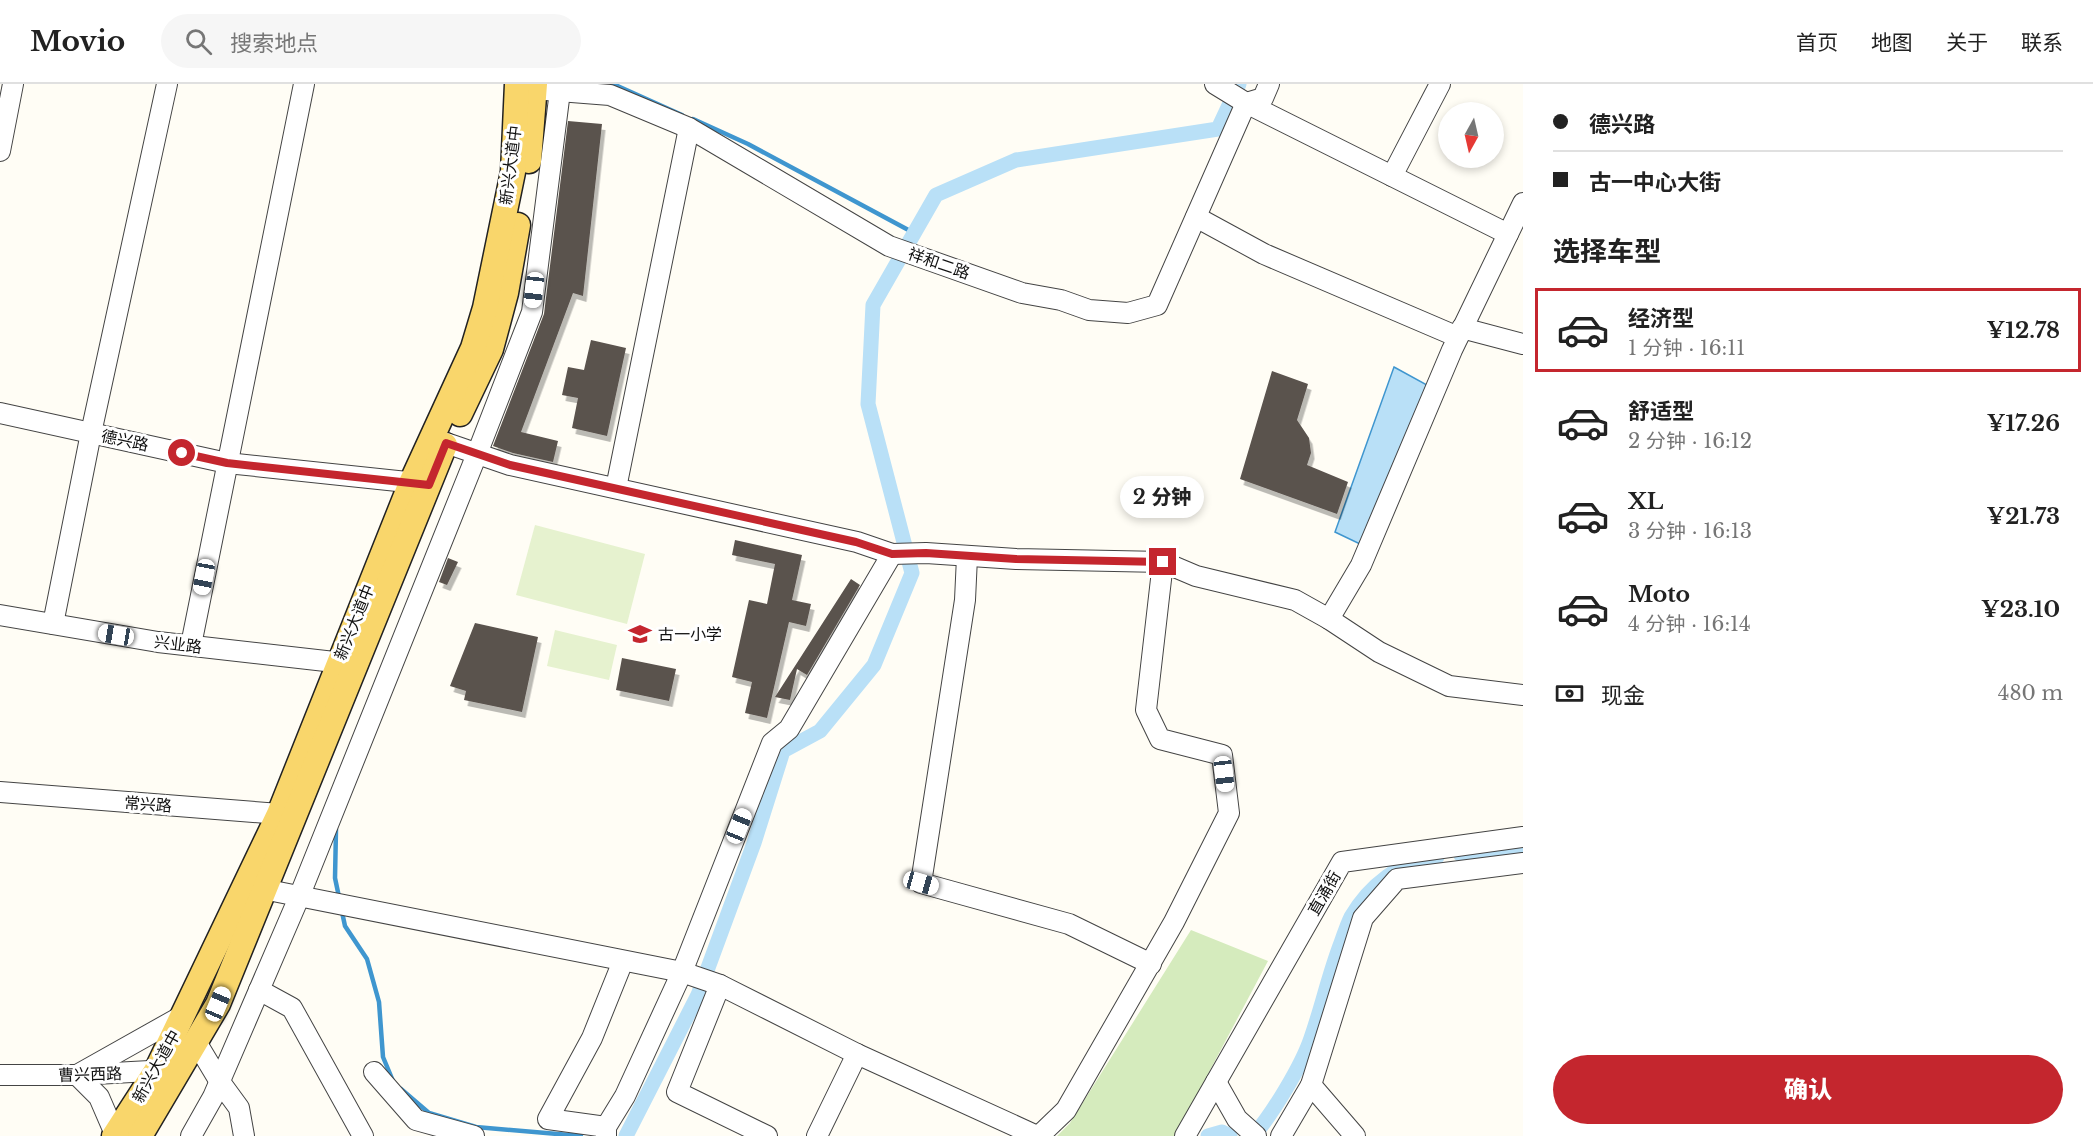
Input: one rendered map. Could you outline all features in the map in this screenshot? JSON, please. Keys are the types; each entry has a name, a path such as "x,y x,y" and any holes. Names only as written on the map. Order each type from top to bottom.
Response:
{"main road":[{"name":"新兴大道中","path":"420,484 446,443 491,349 507,293 530,158 523,85"},
{"name":"新兴大道中","path":"115,1135 168,1070 196,1042 218,1004 263,889 288,814 420,484 485,308 513,172 523,85"},
{"name":"新兴大道中","path":"140,1136 168,1070 182,1016 288,814"}],"street":[{"path":"0,151 13,84"},
{"path":"53,624 91,433 167,84"},
{"path":"191,645 304,84"},
{"path":"1246,103 1263,98 1269,84"},
{"path":"1392,176 1440,84"},
{"name":"祥和二路","path":"523,85 560,91 610,94 689,128 889,246 1022,293 1061,300 1089,310 1128,313 1157,305 1246,103"},
{"path":"1217,85 1246,103 1508,234"},
{"path":"190,1136 220,1082 299,897 477,454 531,312 560,91"},
{"path":"616,488 689,128"},
{"path":"1329,619 1361,565 1460,333 1523,203"},
{"path":"1196,217 1264,254 1460,333 1523,344"},
{"name":"德兴路","path":"0,413 227,463 420,484"},
{"path":"446,443 510,465 856,542 892,554 926,553 967,557 1163,562 1196,576 1295,600 1329,619 1378,652 1449,686 1523,695"},
{"path":"623,961 592,1038 548,1119 606,1131 625,1096 682,972 772,743 789,729 892,554"},
{"path":"967,557 965,600 921,883 1069,924 1150,964"},
{"path":"263,889 682,972 720,985 857,1054 1038,1136 1066,1110 1150,964 1229,813 1222,755 1160,739 1146,710 1163,562"},
{"name":"兴业路","path":"0,615 158,642 348,664"},
{"name":"常兴路","path":"0,792 288,814"},
{"name":"直涌街","path":"1216,1082 1342,862 1523,837"},
{"path":"1281,1136 1311,1086 1363,918 1396,879 1523,863"},
{"path":"720,985 677,1092 767,1136"},
{"path":"259,990 292,1008 363,1136"},
{"path":"115,1135 99,1097 77,1075 182,1016"},
{"path":"196,1042 239,1108 244,1136"},
{"path":"817,1136 857,1054"},
{"name":"曹兴西路","path":"0,1075 77,1075 168,1070"},
{"path":"374,1072 415,1128 474,1136"},
{"path":"1216,1082 1237,1119 1256,1136"},
{"path":"1185,1136 1216,1082"},
{"path":"1311,1086 1354,1136"}],"green space":[{"path":"535,525 645,554 627,624 516,595"},
{"path":"555,630 617,645 609,680 547,666"},
{"path":"1191,930 1268,961 1175,1136 1057,1136 1070,1123"}],"water":[{"path":"1394,367 1427,385 1360,544 1335,532"}],"building":[{"path":"568,121 602,124 583,296 573,293 521,432 558,441 553,462 493,446 544,314"},
{"path":"591,340 626,348 607,436 572,428 578,398 562,395 568,367 584,370"},
{"path":"1272,371 1308,384 1297,420 1309,438 1311,453 1307,465 1348,482 1337,514 1240,479"},
{"path":"735,540 802,555 792,600 811,604 806,626 789,622 767,718 745,713 752,682 732,677 749,600 767,604 775,564 732,555"},
{"path":"448,558 458,562 447,585 439,582"},
{"path":"851,579 860,585 807,675 797,669 790,700 775,697"},
{"path":"475,623 538,637 522,712 464,700 466,691 450,686"},
{"path":"622,658 676,669 669,701 616,690"}],"waterway":[{"path":"613,84 682,115"},
{"path":"626,1136 698,995 754,843 783,751 820,731 874,665 912,573 868,404 873,305 936,195 1016,160 1218,129 1239,84"},
{"path":"693,119 748,144 914,233"},
{"path":"336,829 335,878 339,897"},
{"path":"1461,855 1523,849"},
{"path":"1253,1136 1277,1103 1307,1049 1337,955 1350,920 1358,906 1387,876 1411,863 1437,857"},
{"path":"342,912 345,926 367,959 379,1002 383,1057 393,1081"},
{"path":"401,1089 429,1113 476,1127 581,1136"},
{"path":"1208,1136 1222,1132 1230,1136"}],"place":[{"name":"古一小学","path":"640,634"}],"route":[{"path":"182,453 227,463 429,485 446,443 510,465 856,542 892,554 926,553 1016,559 1163,562"}]}
